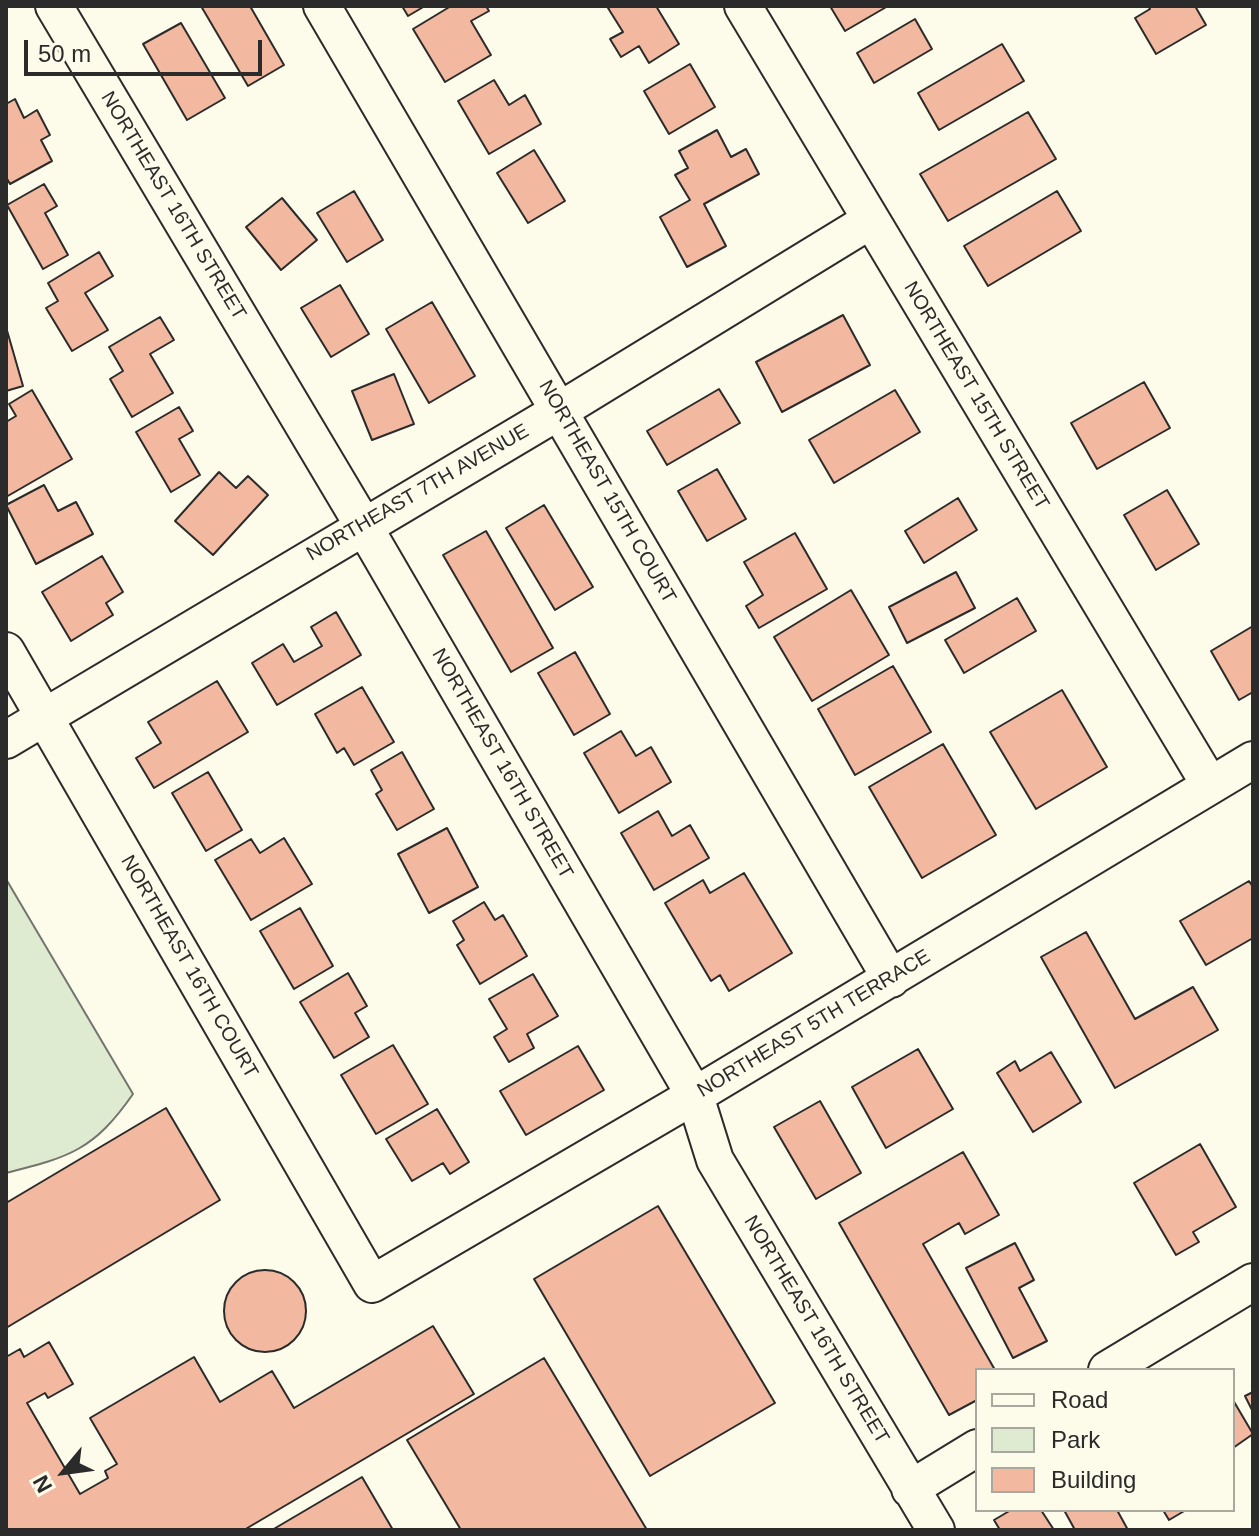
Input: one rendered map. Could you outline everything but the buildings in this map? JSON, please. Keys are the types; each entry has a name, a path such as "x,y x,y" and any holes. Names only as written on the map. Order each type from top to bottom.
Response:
{"street":[{"name":"NORTHEAST 16TH STREET","path":"54,6 363,525 695,1096 715,1160 936,1530"},
{"name":"NORTHEAST 15TH COURT","path":"322,6 891,979"},
{"name":"NORTHEAST 15TH STREET","path":"743,6 1210,785"},
{"name":"NORTHEAST 7TH AVENUE","path":"6,740 559,411 871,220"},
{"name":"NORTHEAST 16TH COURT","path":"6,651 372,1284"},
{"name":"NORTHEAST 5TH TERRACE","path":"372,1284 695,1096 1253,760"},
{"path":"1110,1368 1253,1282"},
{"path":"910,1489 975,1449"}],"green space":[{"path":"6,879 133,1094 106,1128 79,1148 47,1162 6,1173"}]}
